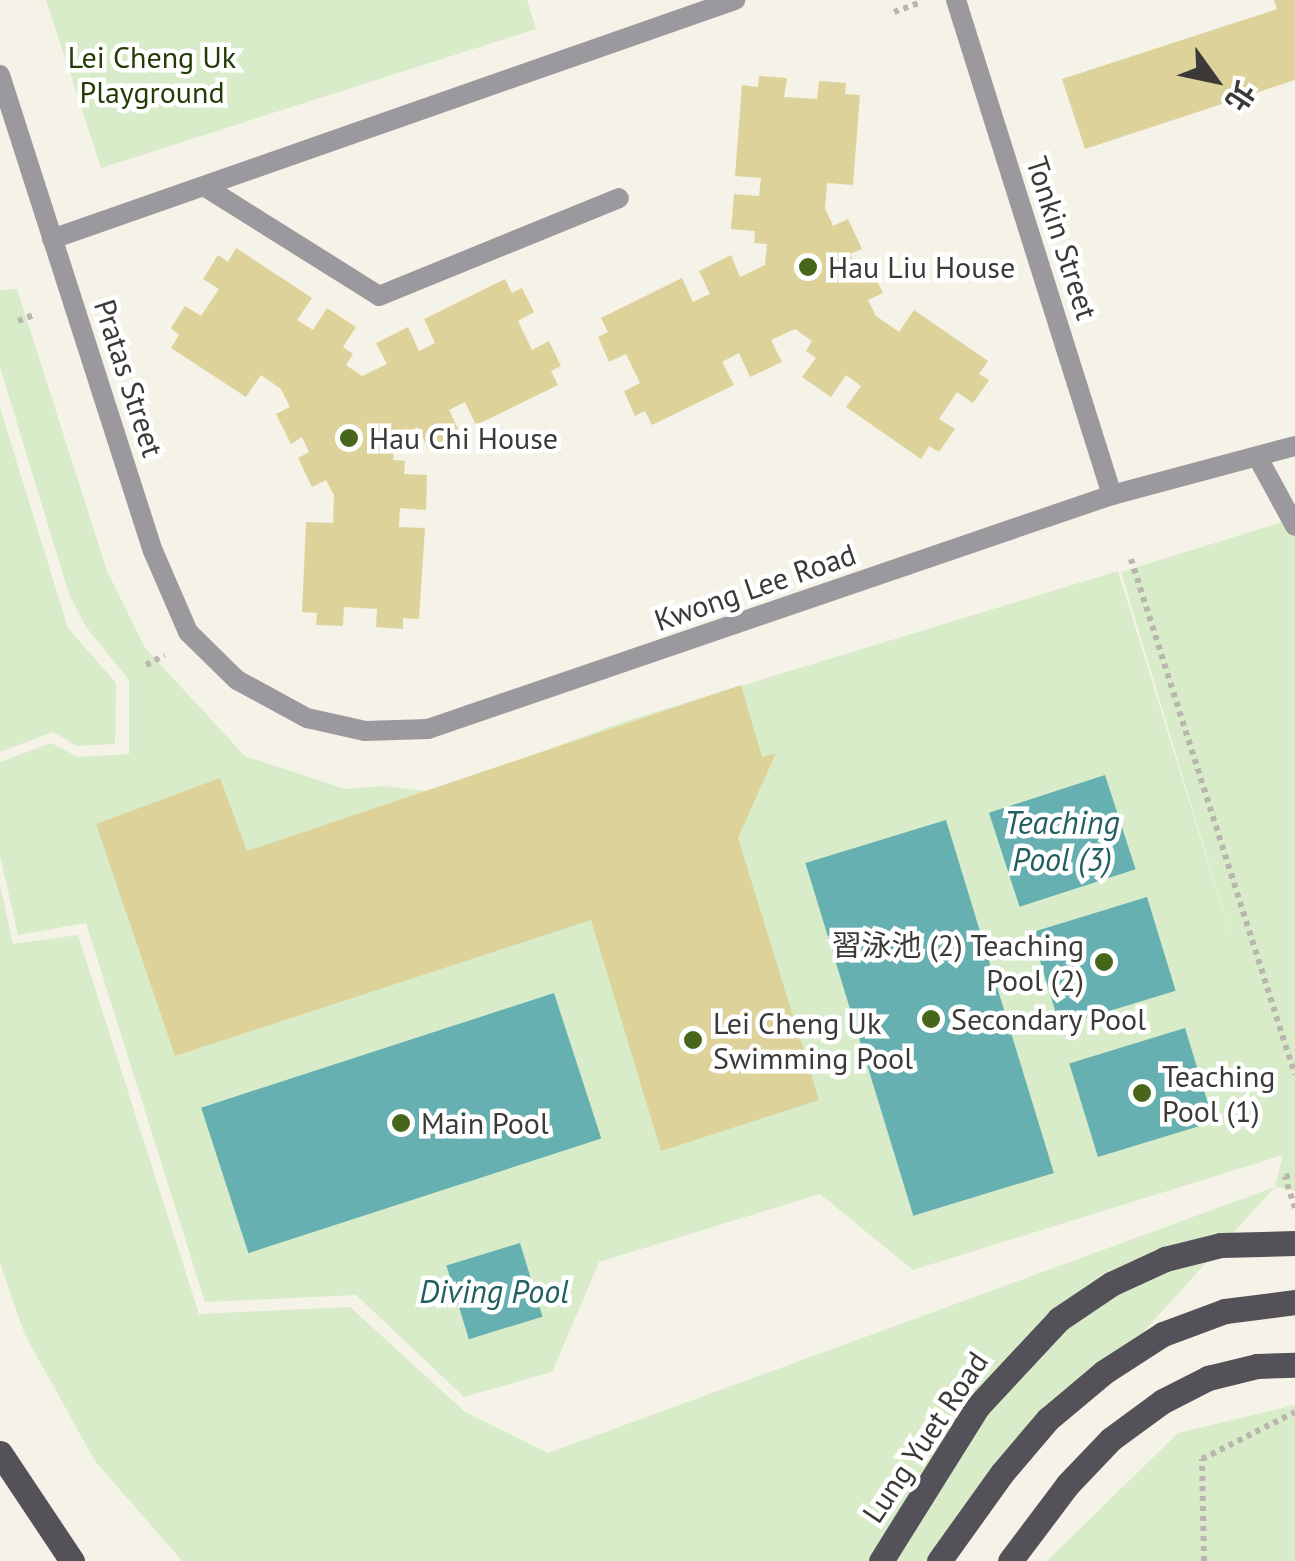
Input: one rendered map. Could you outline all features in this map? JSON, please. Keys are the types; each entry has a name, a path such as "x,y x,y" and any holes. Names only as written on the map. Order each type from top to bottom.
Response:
{"main road":[{"name":"Lung Yuet Road","path":"880,1561 978,1406 1059,1319 1112,1284 1165,1259 1221,1246 1295,1243"},
{"path":"939,1561 1025,1446 1104,1372 1163,1334 1225,1311 1295,1302"},
{"path":"1010,1561 1068,1484 1111,1439 1163,1401 1208,1378 1257,1366 1295,1365"},
{"path":"0,1453 72,1561"}],"street":[{"path":"52,239 208,188 735,0"},
{"name":"Tonkin Street","path":"956,0 1112,495"},
{"name":"Pratas Street","path":"0,74 153,551 188,632 237,680"},
{"path":"208,188 378,296 619,198"},
{"name":"Kwong Lee Road","path":"237,680 307,718 365,730 428,728 1112,495 1295,446"},
{"path":"1258,458 1295,526"}],"path":[{"path":"894,12 928,0"},
{"path":"18,321 34,314"},
{"path":"1131,559 1295,1075"},
{"path":"146,666 166,655"},
{"path":"1295,1174 1286,1177 1295,1210"},
{"path":"1204,1561 1202,1459 1295,1412"}],"green space":[{"name":"Lei Cheng Uk Playground","path":"46,0 527,0 536,29 101,168"},
{"name":"Lei Cheng Uk Swimming Pool","path":"17,289 107,571 145,648 245,756 345,789 384,786 433,792 623,722 1118,571 1241,970 1121,572 1295,518 1295,1191 1275,1187 1283,1155 913,1270 820,1194 599,1262 552,1372 464,1397 356,1295 205,1302 86,923 18,935 0,856 0,762 51,743 78,757 129,754 129,680 86,627 69,594 0,367 0,290"},
{"path":"0,408 68,628 116,683 115,744 77,746 53,732 0,752"},
{"path":"0,885 13,944 78,935 199,1314 350,1307 465,1412 548,1453 1275,1187 935,1561 182,1561 95,1461 25,1335 0,1263"},
{"path":"1295,1405 1295,1561 1047,1561 1178,1433"}],"water":[{"name":"Teaching Pool (3)","path":"1105,775 1136,869 1020,907 989,813"},
{"name":"Secondary Pool","path":"946,820 1054,1173 913,1216 805,863"},
{"name":"習泳池 (2) Teaching Pool (2)","path":"1147,897 1176,991 1060,1026 1031,932"},
{"name":"Main Pool","path":"554,993 601,1139 248,1253 201,1108"},
{"name":"Teaching Pool (1)","path":"1185,1028 1214,1122 1098,1157 1069,1063"},
{"name":"Diving Pool","path":"520,1243 543,1317 469,1339 446,1266"}],"building":[{"path":"1274,0 1295,0 1295,80 1085,149 1062,79 1277,9"},
{"name":"Hau Liu House","path":"759,76 787,78 784,97 817,99 819,81 846,83 845,94 860,95 853,185 827,183 825,208 833,226 848,219 862,249 850,254 858,269 869,264 883,293 868,300 876,316 899,332 914,310 988,361 979,374 989,380 973,403 957,392 939,419 955,429 939,452 929,446 921,459 846,407 861,386 846,375 831,397 802,377 816,358 806,351 812,341 795,329 771,340 782,362 750,377 739,353 722,362 734,385 652,425 645,411 635,416 624,391 640,383 626,354 609,362 598,337 608,332 601,318 682,278 693,302 710,294 699,271 731,255 740,277 765,265 767,244 754,243 755,231 731,229 734,194 759,196 761,178 735,176 742,85 758,87"},
{"name":"Hau Chi House","path":"236,248 312,298 297,320 313,330 327,308 356,327 343,347 353,354 346,365 362,376 387,364 376,343 408,327 419,351 435,343 424,319 505,279 512,293 522,288 534,312 518,321 532,350 549,341 561,366 551,371 558,385 476,425 465,402 449,410 460,433 428,449 418,427 395,439 393,460 405,461 404,474 427,475 426,510 400,508 399,527 425,528 419,619 403,618 403,629 376,627 377,609 344,607 343,626 316,625 317,613 302,612 306,522 333,523 334,495 326,480 312,487 298,458 309,452 302,437 291,444 276,414 290,407 281,389 261,375 246,397 171,348 179,335 171,328 185,306 201,316 219,289 203,279 218,255 228,262"},
{"path":"741,685 762,757 776,753 738,838 819,1100 661,1151 591,920 175,1056 96,824 220,778 247,851"}],"place":[{"name":"Hau Liu House","path":"808,267"},
{"name":"Hau Chi House","path":"349,438"},
{"name":"習泳池 (2) Teaching Pool (2)","path":"1104,962"},
{"name":"Secondary Pool","path":"931,1019"},
{"name":"Lei Cheng Uk Swimming Pool","path":"693,1040"},
{"name":"Teaching Pool (1)","path":"1142,1093"},
{"name":"Main Pool","path":"401,1123"}]}
